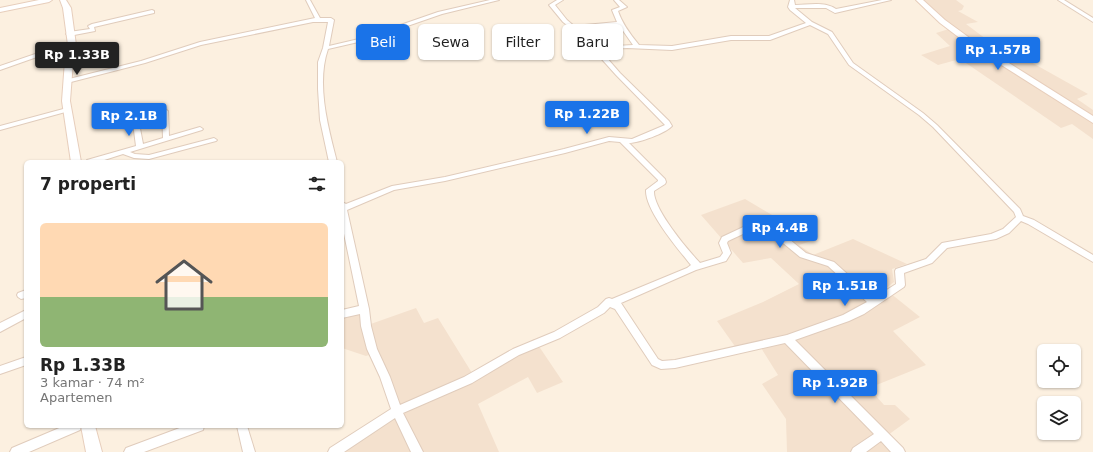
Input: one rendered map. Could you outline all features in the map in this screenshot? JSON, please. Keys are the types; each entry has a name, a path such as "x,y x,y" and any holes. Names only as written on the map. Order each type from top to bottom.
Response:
{"street":[{"path":"0,10 49,0"},
{"path":"63,0 67,8 69,34 72,45 70,47 67,81 67,110 76,160"},
{"path":"308,0 318,19"},
{"path":"326,48 365,39 440,13 497,0"},
{"path":"561,0 552,5 565,21 570,24"},
{"path":"616,0 624,6 615,11 622,24"},
{"path":"889,0 834,11 830,7 826,6 791,3 793,11 810,23 830,33 851,64 928,120 1016,210 1020,218 1032,222 1093,259"},
{"path":"902,0 907,0"},
{"path":"919,0 962,36 1063,99 1093,120"},
{"path":"1060,0 1093,20"},
{"path":"69,34 93,30 91,26 94,25 152,12"},
{"path":"67,81 143,62 200,44 318,19 331,20 326,48 321,62 323,120 333,160"},
{"path":"623,46 672,48 731,38 770,38 810,23"},
{"path":"623,26 627,34 638,47"},
{"path":"0,68 49,51 72,45"},
{"path":"344,207 392,188 467,174 614,138 623,141 633,141 665,129 668,126 667,122 605,60"},
{"path":"0,128 67,110"},
{"path":"164,111 166,138"},
{"path":"136,123 140,148"},
{"path":"96,160 200,129"},
{"path":"122,152 134,156 149,157 214,140"},
{"path":"623,141 661,179 661,184 650,190 649,195 662,220 698,267"},
{"path":"344,217 372,349 385,377 397,411 417,452"},
{"path":"613,303 623,312 655,362 661,365 676,364 787,339 861,312 873,302 901,285 899,271 929,261 945,245 992,237 1006,231 1020,218"},
{"path":"334,452 397,411 468,380 516,352 557,335 601,310 609,302 613,303 694,267 723,259 727,253 724,243 725,239 757,224 764,224 769,227 803,255 831,264 873,302"},
{"path":"344,314 364,309"},
{"path":"0,328 24,315"},
{"path":"787,339 899,452"},
{"path":"0,370 24,362"},
{"path":"16,452 71,428"},
{"path":"88,428 94,452"},
{"path":"130,452 194,428"},
{"path":"243,428 249,452"},
{"path":"857,452 882,435"}],"shaded area":[{"path":"915,0 956,0 964,6 962,10 958,11 978,22 966,24 990,42 995,42 1088,94 1077,99 1093,110 1093,139 1072,124 1061,128 960,59 938,65 921,55 950,46 936,33 949,29"},
{"path":"745,199 814,240 799,245 813,255 853,239 907,264 892,269 894,282 885,289 920,317 893,331 926,365 869,388 884,405 895,405 910,419 884,438 899,452 787,452 786,419 762,384 778,375 758,343 739,352 717,321 763,302 799,284 771,258 743,263 701,215"},
{"path":"364,306 365,326 416,308 424,323 438,318 472,373 534,339 563,382 537,393 528,377 478,404 499,452 332,452 396,409 375,353 366,356 344,349 344,311"}]}
